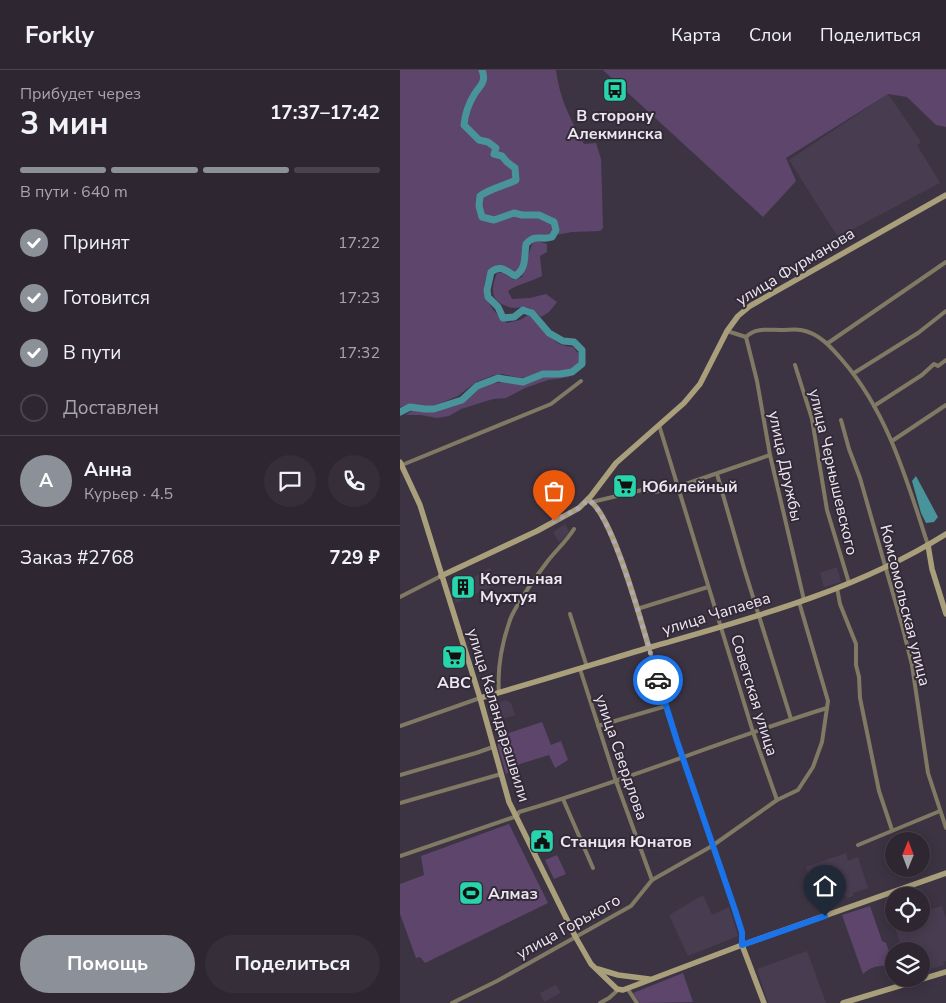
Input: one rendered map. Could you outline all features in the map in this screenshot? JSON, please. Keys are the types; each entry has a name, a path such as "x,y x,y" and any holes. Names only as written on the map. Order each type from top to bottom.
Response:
{"main road":[{"name":"улица Фурманова","path":"441,576 537,531 590,501 616,463 684,403 700,384 727,331 738,316 769,294 946,195"},
{"name":"улица Каландарашвили","path":"401,464 420,505 510,802 575,936 594,967 617,988"},
{"path":"590,501 601,515 619,552 649,648"},
{"name":"улица Чапаева","path":"480,698 720,628 802,601 886,569 946,534"},
{"path":"928,546 932,569 946,614"},
{"path":"618,975 614,981 617,988 627,988 946,873"},
{"path":"742,945 764,1003"},
{"path":"594,967 603,972 651,979"},
{"path":"843,1003 946,972"},
{"path":"626,976 630,982 627,988"}],"street":[{"path":"828,344 946,262"},
{"path":"854,373 918,333 946,311"},
{"path":"727,331 746,336 750,333 766,329 800,330 817,336 828,344 854,373 892,440 928,546"},
{"name":"улица Дружбы","path":"746,336 802,601"},
{"path":"874,406 922,375 934,364 938,366 946,360"},
{"name":"улица Чернышевского","path":"795,365 812,419 827,510 849,584"},
{"path":"401,464 551,404 581,381"},
{"path":"892,440 946,405"},
{"name":"Комсомольская улица","path":"841,420 860,478 912,665 928,773 946,828"},
{"name":"Советская улица","path":"659,425 720,628 777,800"},
{"path":"590,501 642,490 655,492 677,487 770,455"},
{"path":"400,477 407,474"},
{"path":"716,474 791,719"},
{"path":"499,692 498,678 503,643 510,618 548,561 567,540 574,529"},
{"name":"улица Фурманова","path":"400,597 441,576"},
{"path":"637,609 708,587"},
{"path":"837,588 840,604 856,644 856,666 859,677 860,698 880,791 892,830"},
{"name":"улица Горького","path":"452,1003 497,981 631,906 652,880 712,846 777,800 798,790 812,767 822,742 828,701 802,601"},
{"path":"570,614 587,667"},
{"path":"649,648 666,706 742,932 742,945"},
{"name":"улица Свердлова","path":"580,669 616,781 652,880"},
{"name":"улица Чапаева","path":"400,726 480,698"},
{"path":"598,726 666,706"},
{"path":"400,856 517,816 519,812 563,799 827,708"},
{"path":"400,775 476,753 493,746"},
{"path":"400,803 501,774"},
{"path":"563,799 593,868"},
{"path":"858,845 940,811"},
{"path":"600,1003 609,998 617,988"},
{"path":"627,988 637,1003"}],"shaded area":[{"path":"400,70 556,70 563,100 574,126 584,144 596,143 601,159 603,228 600,231 528,237 523,243 523,260 516,274 502,266 492,268 485,280 484,287 491,307 507,323 520,320 528,315 538,322 551,338 564,346 573,347 578,353 579,363 570,370 539,372 530,377 520,378 502,374 494,375 476,382 458,396 431,407 412,404 400,407"},
{"path":"603,70 946,70 946,127 936,125 907,97 888,94 786,158 796,181 763,217"},
{"path":"888,94 921,142 917,145 940,183 838,237 789,160"},
{"path":"534,240 547,244 547,252 540,256 542,276 508,291 512,299 530,298 546,294 557,302 549,312 541,317 529,308 514,308 500,303 493,293 493,285 497,273 503,273 514,280 522,277"},
{"path":"571,374 569,377 548,380 525,388 506,398 493,399 461,409 449,416 437,418 406,415 413,410 432,411 464,402 477,389 490,384 503,382 520,384 544,376"},
{"path":"565,524 570,533 559,542 553,532"},
{"path":"837,567 841,582 824,587 820,573"},
{"path":"490,568 497,584 456,603 451,591 452,589"},
{"path":"506,700 511,703 515,715 492,722 490,718 497,703"},
{"path":"542,722 551,745 561,741 568,760 555,768 549,755 520,764 506,774 497,737"},
{"name":"Алмаз","path":"509,824 548,903 425,963 420,957 416,958 400,914 400,884 424,875 421,856"},
{"path":"846,853 848,861 858,857 868,888 853,893 853,896 847,898 846,895 818,905 806,867"},
{"path":"557,855 566,874 554,879 545,860"},
{"path":"703,895 712,915 729,907 738,936 688,956 669,915"},
{"path":"870,906 882,941 885,942 885,966 869,969 863,974 842,915"},
{"path":"942,906 946,919 946,961 943,962 944,965 930,969 930,942 900,942 897,932 930,932 930,909"},
{"path":"807,951 826,1003 768,1003 757,969"},
{"path":"683,973 693,1002 640,1003 633,993"},
{"path":"556,985 561,993 544,1002 540,993"}],"water":[{"path":"916,476 938,517 934,522 926,523 921,513 912,481"}],"waterway":[{"path":"400,412 410,407 434,409 462,400 477,386 498,378 523,382 543,374 572,372 582,364 582,350 574,342 563,341 549,333 532,313 523,310 514,317 503,318 498,307 488,297 487,290 491,272 501,268 515,276 522,270 526,244 535,238 552,237 556,230 554,222 539,215 514,213 494,220 482,217 479,206 480,196 516,180 515,168 502,156 494,154 496,148 488,142 479,140 464,125 470,102 484,78 482,70"}],"way so far":[{"path":"554,521 579,508 588,500 592,502 601,515 619,552 658,680"}],"place":[{"name":"В сторону Алекминска","path":"615,90"},
{"name":"Юбилейный","path":"625,486"},
{"name":"Котельная Мухтуя","path":"463,587"},
{"name":"ABC","path":"454,657"},
{"name":"Станция Юнатов","path":"542,841"},
{"name":"Алмаз","path":"471,893"}],"route":[{"path":"658,680 742,932 742,945 825,916"}]}
